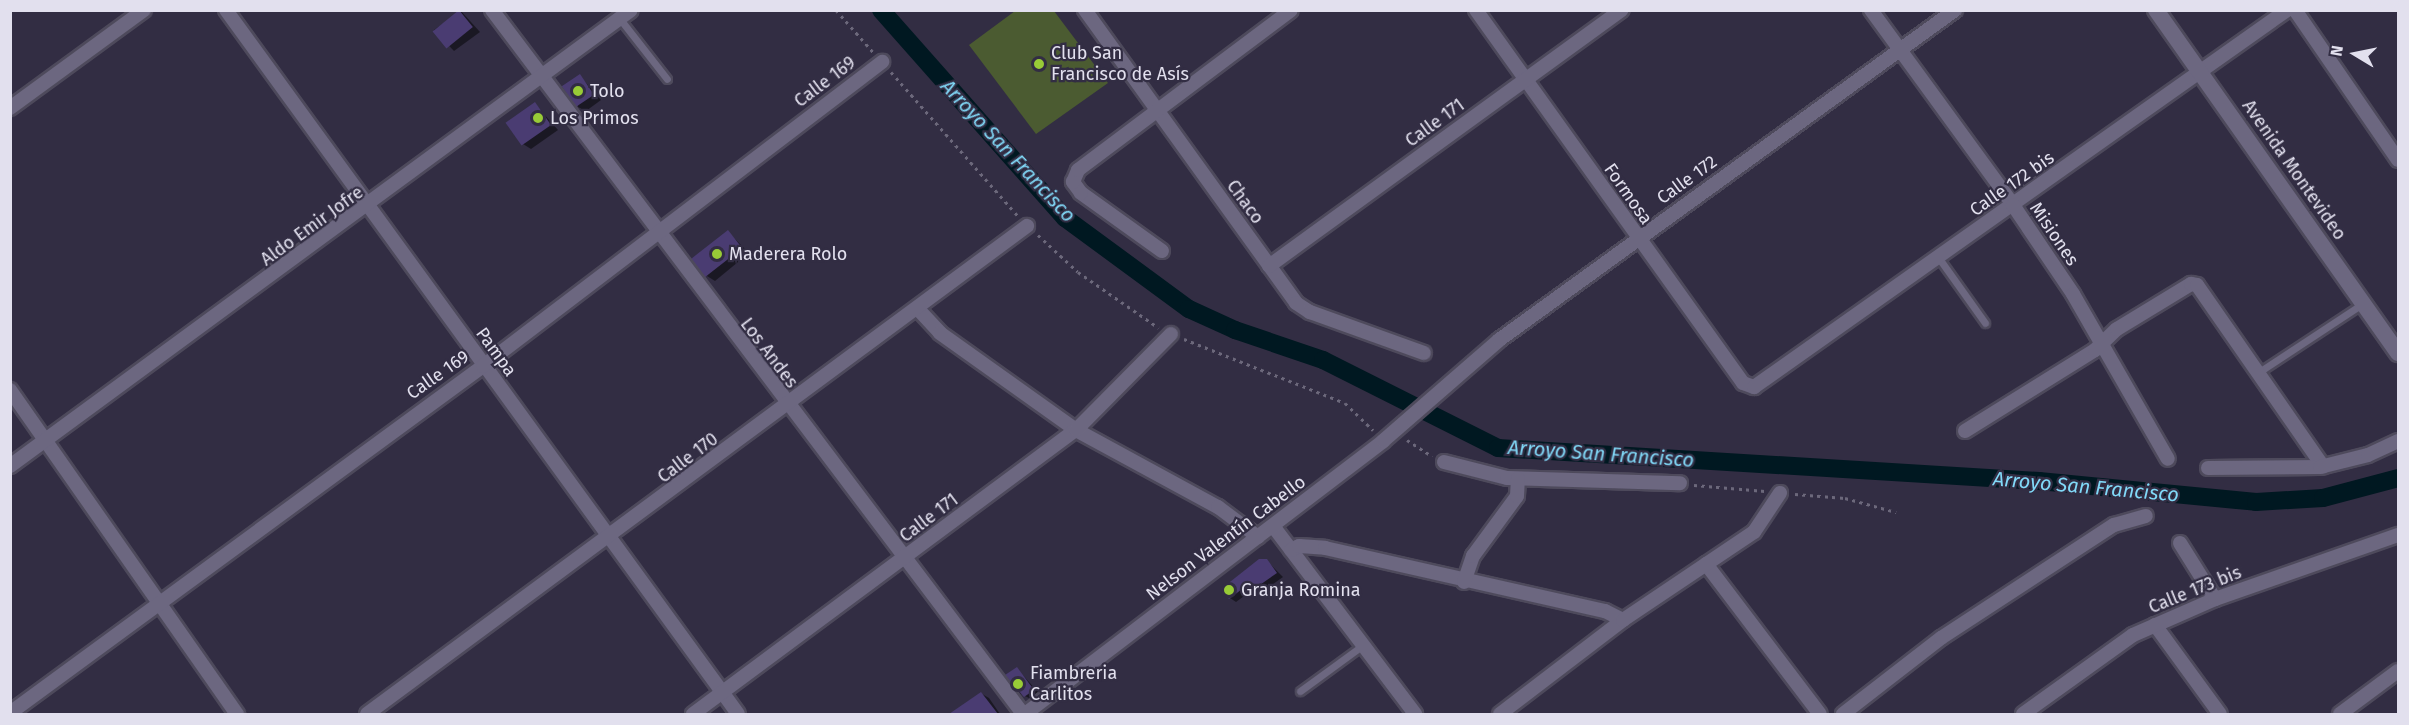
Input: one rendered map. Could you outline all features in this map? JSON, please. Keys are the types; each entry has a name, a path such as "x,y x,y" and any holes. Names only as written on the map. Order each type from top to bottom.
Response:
{"street":[{"path":"10,108 144,10"},
{"name":"Pampa","path":"226,10 483,366 612,537 738,714"},
{"name":"Los Andes","path":"492,10 786,406 906,558 1024,714"},
{"name":"Chaco","path":"1084,10 1154,109 1303,309 1424,352"},
{"path":"1162,252 1081,194 1073,182 1083,163 1291,10"},
{"name":"Formosa","path":"1476,10 1743,383 1758,387"},
{"name":"Calle 171","path":"1269,266 1622,10"},
{"name":"Misiones","path":"1871,10 2013,205 2104,342 2168,459"},
{"name":"Calle 172","path":"1445,385 1499,340 1637,238 1955,10"},
{"name":"Avenida Montevideo","path":"2156,10 2398,353"},
{"name":"Calle 172 bis","path":"1758,387 1938,257 2202,74 2287,10"},
{"path":"2295,10 2398,160"},
{"name":"Aldo Emir Jofre","path":"10,466 368,207 626,15"},
{"name":"Calle 169","path":"10,713 483,366 882,62"},
{"name":"Calle 170","path":"367,714 612,537 1027,226"},
{"path":"1965,431 2104,342 2117,328 2191,284 2197,285 2323,466"},
{"path":"917,308 940,333 1076,430 1218,507 1258,537"},
{"name":"Calle 171","path":"693,714 1076,430 1172,334"},
{"name":"Nelson Valentín Cabello","path":"1024,714 1383,441 1445,385"},
{"path":"10,390 237,714"},
{"path":"2208,468 2323,466 2368,455 2398,441"},
{"path":"1444,462 1518,479 1680,483"},
{"path":"1464,582 1473,556 1516,496 1518,479"},
{"path":"1500,714 1623,620 1754,532 1780,493"},
{"path":"1843,714 1916,655 1970,618 2114,525 2146,516"},
{"path":"1273,526 1415,714"},
{"name":"Calle 173 bis","path":"2024,714 2114,648 2155,625 2215,599 2398,535"},
{"path":"2180,543 2215,599"},
{"path":"1291,550 1299,546 1325,548 1464,582 1605,611 1623,620"},
{"path":"1706,564 1820,714"},
{"path":"2155,625 2220,714"},
{"path":"2340,714 2398,671"}],"lane":[{"path":"626,15 667,79"},
{"path":"1938,257 1985,323"},
{"path":"2259,372 2364,302"},
{"path":"1300,691 1363,645"}],"path":[{"path":"836,10 1027,226 1078,272 1172,334 1345,403 1391,451 1405,439 1444,462"}],"green space":[{"name":"Club San Francisco de Asís","path":"1015,11 1054,11 1108,83 1036,134 969,45"}],"building":[{"path":"459,10 473,27 446,48 433,31"},
{"name":"Tolo","path":"580,74 594,95 576,107 562,86"},
{"path":"535,102 551,125 522,146 506,123"},
{"name":"Maderera Rolo","path":"728,230 742,248 705,277 691,259"},
{"path":"1259,559 1267,559 1277,573 1254,589 1250,583 1229,599 1221,589"},
{"name":"Fiambreria Carlitos","path":"1017,667 1034,690 1024,697 1005,675"},
{"path":"981,692 998,714 949,714"}],"waterway":[{"name":"Arroyo San Francisco","path":"881,10 1065,218 1189,309 1235,330 1323,360 1498,448 2039,481 2256,502 2323,498 2398,478"}],"place":[{"name":"Club San Francisco de Asís","path":"1039,64"},
{"name":"Tolo","path":"578,91"},
{"name":"Los Primos","path":"538,118"},
{"name":"Maderera Rolo","path":"717,254"},
{"name":"Granja Romina","path":"1229,590"},
{"name":"Fiambreria Carlitos","path":"1018,684"}]}
